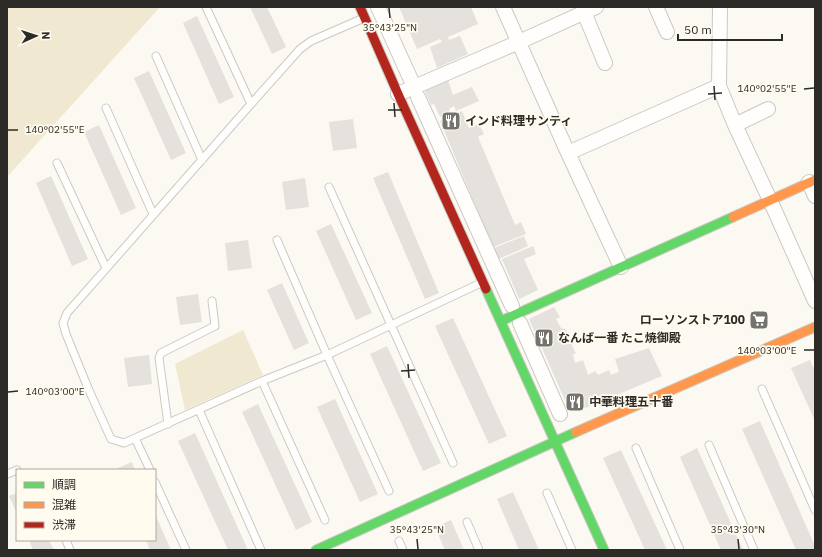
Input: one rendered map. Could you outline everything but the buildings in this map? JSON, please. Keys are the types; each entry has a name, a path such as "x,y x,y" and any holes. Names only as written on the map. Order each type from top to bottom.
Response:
{"street":[{"path":"360,7 604,550"},
{"path":"378,7 411,80"},
{"path":"503,7 620,267"},
{"path":"656,7 667,32"},
{"path":"720,7 719,86 735,125 815,301"},
{"path":"398,94 590,10 605,63"},
{"path":"568,153 719,86"},
{"path":"418,97 512,306"},
{"path":"735,125 768,109"},
{"path":"501,321 812,181 815,196"},
{"path":"520,323 560,414"},
{"path":"316,550 815,327"}],"lane":[{"path":"206,7 251,104"},
{"path":"365,17 311,42 300,49 67,313 63,323 66,334 111,440 124,443 262,381 327,354 483,282"},
{"path":"156,56 202,160"},
{"path":"106,108 153,214"},
{"path":"57,163 106,268"},
{"path":"329,187 453,463"},
{"path":"277,240 389,491"},
{"path":"168,424 159,358 161,353 215,326 212,301"},
{"path":"262,381 326,520"},
{"path":"762,389 815,510"},
{"path":"199,410 261,550"},
{"path":"135,438 150,469"},
{"path":"709,445 754,550"},
{"path":"636,448 680,550"},
{"path":"156,484 186,550"},
{"path":"547,492 572,550"},
{"path":"467,522 479,550"},
{"path":"399,541 403,550"}],"shaded area":[{"path":"7,7 160,7 7,177"},
{"path":"243,330 263,375 185,410 175,364"}],"traffic: fast":[{"path":"501,321 733,217"},
{"path":"486,289 604,550"},
{"path":"316,550 576,432"}],"traffic: slow":[{"path":"733,217 815,180"},
{"path":"576,432 815,327"}],"traffic: jam":[{"path":"360,7 486,289"}],"place":[{"name":"インド料理サンティ","path":"451,121"},
{"name":"ローソンストア100","path":"759,320"},
{"name":"なんば一番 たこ焼御殿","path":"544,338"},
{"name":"中華料理五十番","path":"575,402"}]}
